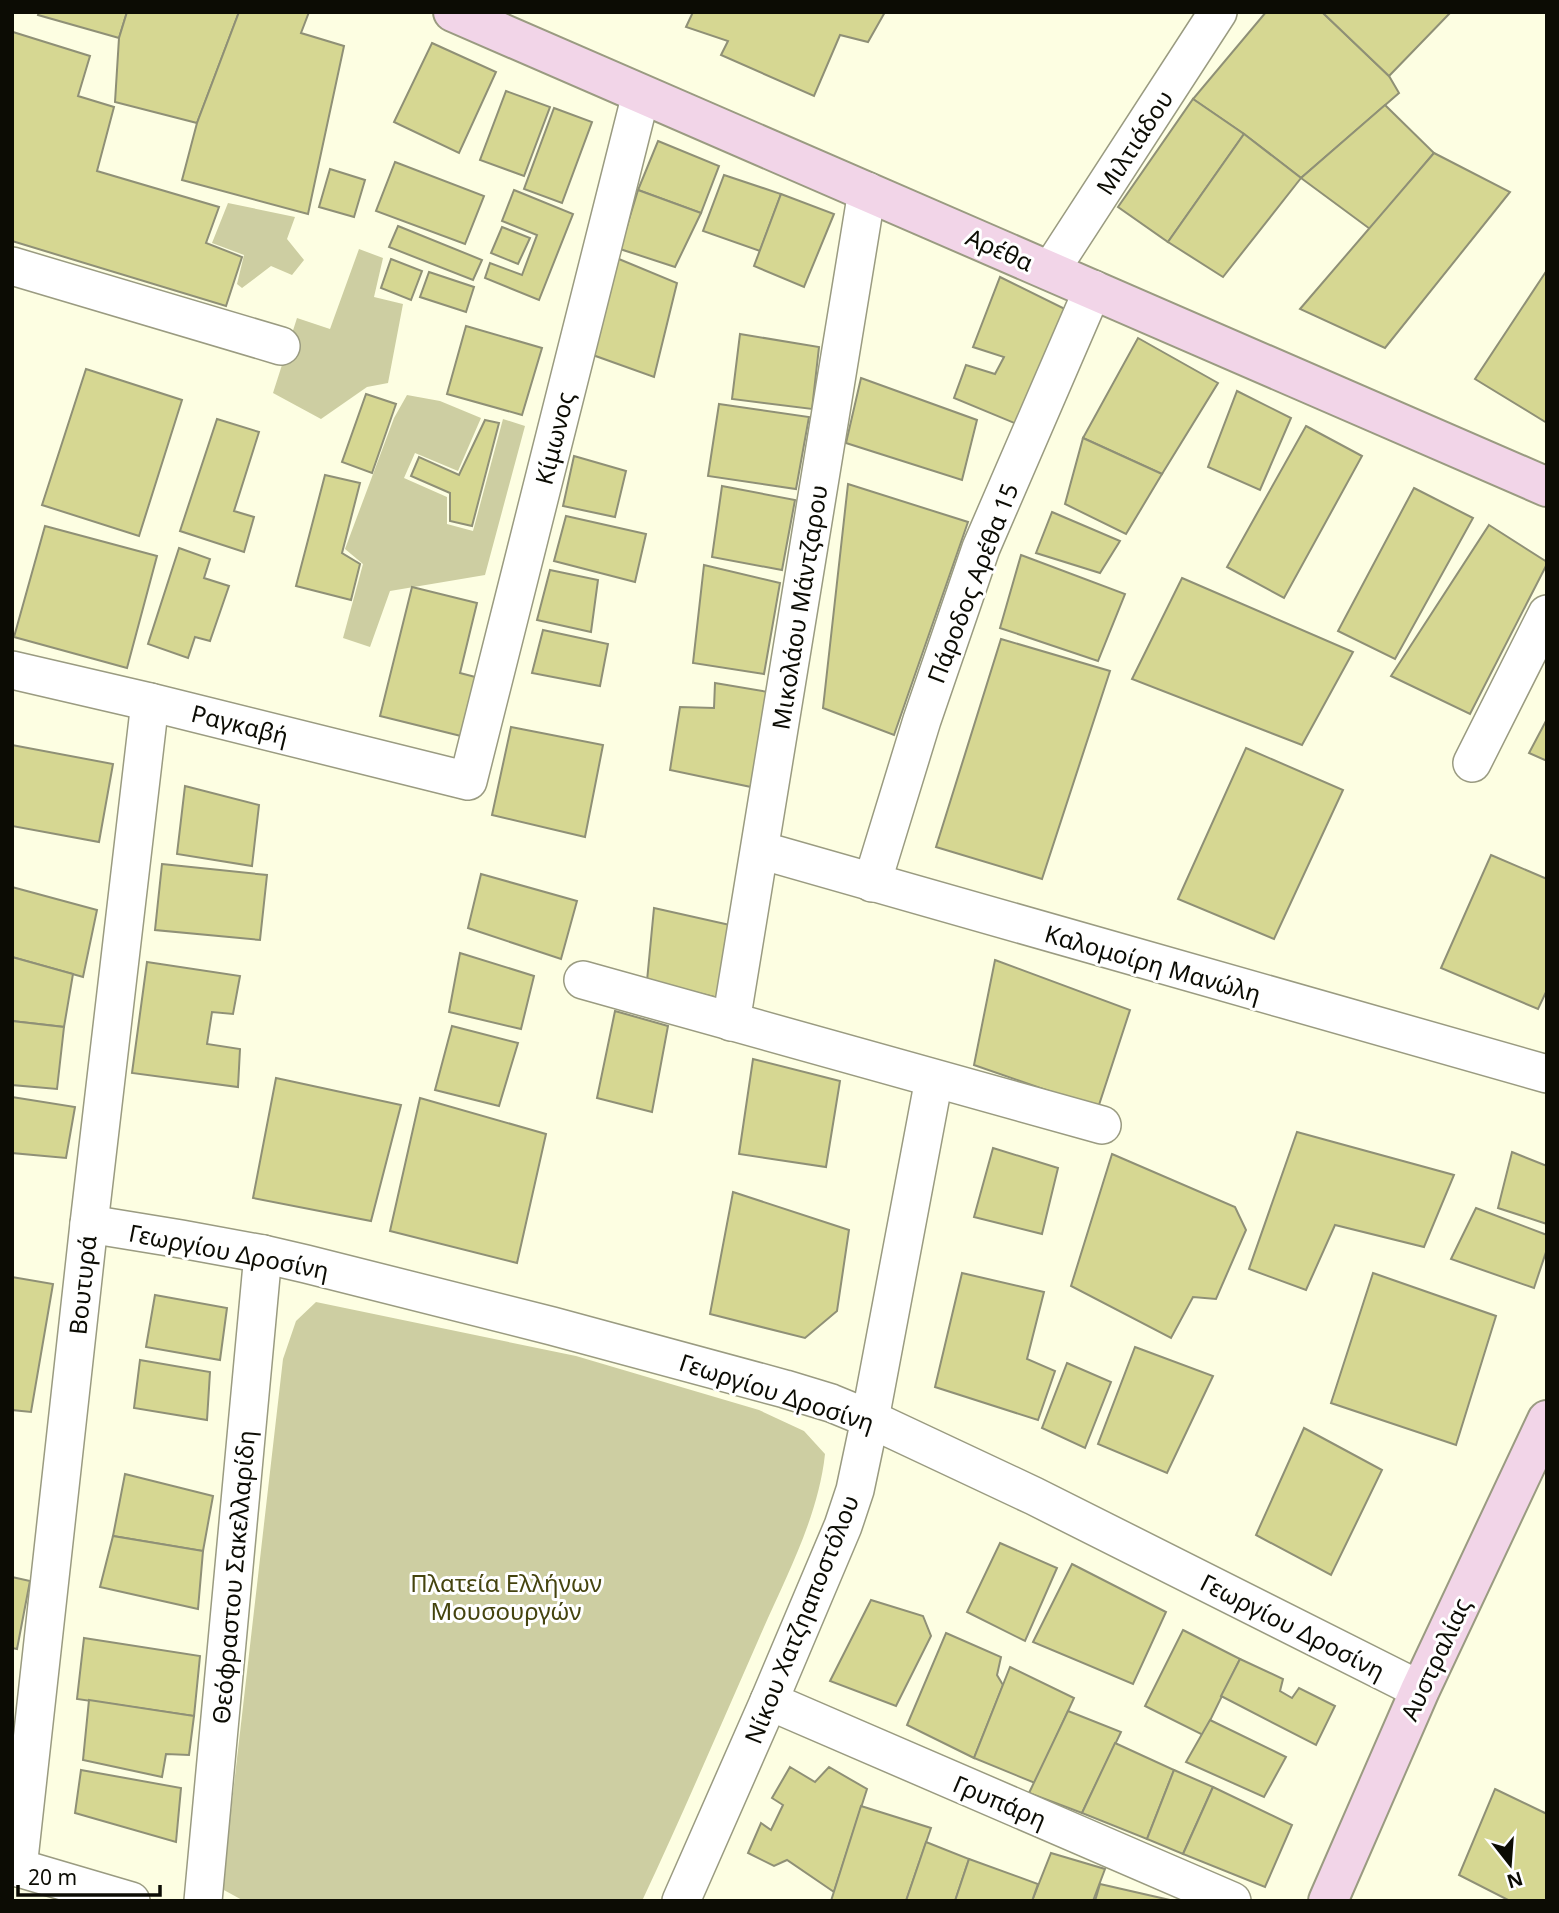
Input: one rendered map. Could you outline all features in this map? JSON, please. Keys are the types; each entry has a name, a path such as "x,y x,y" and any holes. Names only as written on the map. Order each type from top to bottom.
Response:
{"street":[{"name":"Αρέθα","path":"453,12 1547,487"},
{"name":"Μιλτιάδου","path":"1050,271 1218,12"},
{"name":"Κίμωνος","path":"468,781 641,94"},
{"name":"Μικολάου Μάντζαρου","path":"732,1022 867,191"},
{"path":"12,266 281,346"},
{"name":"Πάροδος Αρέθα 15","path":"872,883 922,720 981,548 1093,289"},
{"path":"1472,763 1547,614"},
{"name":"Ραγκαβή","path":"12,670 468,781"},
{"name":"Βουτυρά","path":"15,1867 150,702"},
{"name":"Καλομοίρη Μανώλη","path":"760,850 1547,1074"},
{"path":"583,980 1102,1125"},
{"name":"Νίκου Χατζηαποστόλου","path":"681,1901 769,1701 843,1526 855,1490 934,1079"},
{"name":"Γεωργίου Δροσίνη","path":"89,1224 263,1254 552,1325 831,1404 870,1419 1034,1496 1420,1689"},
{"name":"Θεόφραστου Σακελλαρίδη","path":"203,1901 263,1254"},
{"name":"Αυστραλίας","path":"1328,1901 1420,1689 1543,1438"},
{"name":"Γρυπάρη","path":"769,1701 1232,1901"},
{"path":"15,1867 131,1901"}],"green space":[{"path":"228,203 295,217 287,239 304,260 292,275 271,266 242,288 237,284 244,255 212,243"},
{"path":"359,249 383,258 374,297 403,304 388,383 367,387 321,419 273,393 297,318 330,329"},
{"path":"407,395 440,401 481,418 458,471 415,453 404,478 447,497 447,524 473,531 503,419 525,426 485,575 390,591 370,647 343,638 363,564 345,549 394,418"},
{"name":"Πλατεία Ελλήνων Μουσουργών","path":"316,1302 576,1356 759,1410 804,1431 825,1454 815,1503 798,1550 642,1901 244,1901 222,1889 283,1359 296,1321"}],"building":[{"path":"39,12 127,12 119,38 38,15"},
{"path":"127,12 239,12 197,123 115,102 119,38"},
{"path":"239,12 309,12 301,33 344,46 308,214 182,180 197,123"},
{"path":"693,12 885,12 868,42 840,35 814,96 721,55 728,41 686,27"},
{"path":"1266,12 1322,12 1389,76 1399,93 1301,178 1193,99"},
{"path":"1322,12 1451,12 1389,76"},
{"path":"13,32 90,56 78,96 114,107 97,171 219,207 206,243 242,257 226,306 12,241"},
{"path":"432,43 496,72 459,153 394,122"},
{"path":"506,91 550,107 524,176 480,160"},
{"path":"1193,99 1244,134 1168,242 1118,207"},
{"path":"1385,105 1434,153 1370,229 1301,178"},
{"path":"554,108 592,122 562,203 524,189"},
{"path":"1244,134 1301,178 1223,277 1168,242"},
{"path":"658,141 719,166 701,213 638,190"},
{"path":"1434,153 1510,192 1385,348 1300,309"},
{"path":"395,162 484,196 465,244 376,211"},
{"path":"330,169 365,180 354,217 319,207"},
{"path":"724,175 781,194 760,251 703,231"},
{"path":"514,190 573,214 539,300 485,278 490,263 522,275 537,235 502,221"},
{"path":"638,190 701,213 675,267 620,249"},
{"path":"781,194 834,214 804,287 754,266"},
{"path":"398,226 482,260 473,280 389,247"},
{"path":"502,227 530,238 518,264 491,253"},
{"path":"614,257 677,283 654,377 590,354"},
{"path":"391,259 422,271 411,300 381,288"},
{"path":"1547,270 1547,423 1475,379"},
{"path":"429,272 474,287 466,312 420,297"},
{"path":"1000,277 1069,311 1024,427 954,398 966,365 995,374 1004,357 973,347"},
{"path":"466,326 542,348 522,415 447,394"},
{"path":"740,334 819,347 812,409 732,399"},
{"path":"1138,338 1218,383 1162,474 1083,438"},
{"path":"86,369 182,400 139,536 42,505"},
{"path":"861,378 977,420 962,480 846,443"},
{"path":"1237,391 1291,418 1260,490 1208,467"},
{"path":"366,394 396,404 372,473 342,462"},
{"path":"719,404 809,417 796,489 708,476"},
{"path":"217,419 259,432 234,511 254,517 244,552 180,531"},
{"path":"485,420 499,423 472,526 450,521 450,493 411,476 419,457 459,475"},
{"path":"1306,426 1362,456 1284,598 1227,567"},
{"path":"1083,438 1162,474 1126,534 1065,504"},
{"path":"574,456 626,471 615,517 563,506"},
{"path":"325,475 360,483 342,553 360,564 351,600 296,586"},
{"path":"848,484 968,522 894,735 823,708"},
{"path":"722,486 795,500 782,570 712,557"},
{"path":"1414,488 1473,518 1395,659 1338,631"},
{"path":"1052,512 1120,541 1100,573 1036,553"},
{"path":"566,516 646,534 635,582 554,561"},
{"path":"1489,525 1547,564 1470,714 1391,676"},
{"path":"45,526 157,556 127,668 14,637"},
{"path":"179,548 210,559 204,578 229,586 210,641 195,637 188,658 148,644"},
{"path":"1021,555 1125,594 1098,661 1000,628"},
{"path":"704,565 780,583 764,674 693,663"},
{"path":"550,570 598,580 591,632 537,620"},
{"path":"1182,578 1353,652 1302,745 1132,679"},
{"path":"412,587 477,603 460,673 483,679 469,738 380,716"},
{"path":"543,630 608,644 600,686 532,673"},
{"path":"1001,639 1110,671 1042,879 936,847"},
{"path":"715,683 768,692 751,787 670,770 680,707 714,708"},
{"path":"1547,719 1547,761 1529,753"},
{"path":"511,727 603,745 585,837 492,815"},
{"path":"12,745 113,764 99,842 12,826"},
{"path":"1246,748 1343,790 1274,939 1178,899"},
{"path":"185,786 259,805 252,866 177,854"},
{"path":"1491,855 1547,879 1547,990 1538,1009 1441,968"},
{"path":"162,864 267,875 260,940 155,930"},
{"path":"481,874 577,901 561,959 468,928"},
{"path":"12,887 97,910 83,977 12,957"},
{"path":"654,908 730,925 723,999 647,981"},
{"path":"460,953 534,976 521,1029 449,1012"},
{"path":"12,957 73,974 64,1027 12,1021"},
{"path":"995,960 1130,1010 1098,1108 974,1065"},
{"path":"147,962 240,976 233,1014 212,1012 207,1044 240,1049 238,1087 132,1073"},
{"path":"615,1011 668,1026 652,1112 597,1098"},
{"path":"12,1021 64,1027 57,1089 12,1085"},
{"path":"452,1026 518,1043 499,1106 435,1090"},
{"path":"753,1059 840,1081 826,1167 739,1154"},
{"path":"276,1078 401,1105 371,1221 253,1198"},
{"path":"12,1097 75,1107 66,1158 12,1153"},
{"path":"420,1098 546,1134 517,1263 390,1231"},
{"path":"1297,1132 1454,1175 1424,1247 1335,1225 1306,1290 1249,1269"},
{"path":"993,1148 1058,1168 1042,1234 974,1217"},
{"path":"1512,1152 1547,1166 1547,1224 1498,1208"},
{"path":"1112,1154 1235,1207 1246,1230 1216,1299 1193,1297 1171,1338 1071,1286"},
{"path":"733,1192 849,1230 837,1311 805,1338 710,1314"},
{"path":"1476,1208 1547,1235 1547,1249 1534,1288 1451,1259"},
{"path":"962,1273 1044,1292 1027,1359 1055,1371 1038,1420 935,1387"},
{"path":"1373,1273 1496,1316 1456,1445 1331,1403"},
{"path":"12,1277 53,1284 31,1412 12,1410"},
{"path":"155,1295 227,1308 220,1360 146,1347"},
{"path":"1135,1347 1213,1376 1167,1473 1098,1444"},
{"path":"140,1360 210,1372 207,1420 134,1408"},
{"path":"1067,1363 1111,1382 1085,1448 1042,1428"},
{"path":"1304,1428 1382,1470 1331,1575 1256,1535"},
{"path":"125,1474 213,1496 203,1551 113,1536"},
{"path":"113,1536 203,1551 198,1609 100,1587"},
{"path":"1000,1543 1057,1568 1025,1641 967,1612"},
{"path":"1072,1564 1166,1612 1133,1684 1033,1642"},
{"path":"12,1577 30,1581 17,1649 12,1648"},
{"path":"871,1600 923,1616 931,1636 896,1706 830,1681"},
{"path":"1183,1630 1240,1659 1203,1735 1145,1706"},
{"path":"946,1633 1001,1657 997,1675 1003,1685 974,1758 907,1725"},
{"path":"84,1638 200,1656 194,1716 77,1699"},
{"path":"1240,1659 1283,1679 1280,1691 1292,1698 1299,1688 1335,1706 1316,1745 1221,1696"},
{"path":"1010,1667 1074,1698 1035,1783 974,1758"},
{"path":"89,1700 194,1716 189,1755 166,1754 162,1777 83,1760"},
{"path":"1068,1711 1121,1732 1082,1813 1029,1793"},
{"path":"1210,1720 1286,1757 1264,1797 1186,1762"},
{"path":"1115,1743 1174,1770 1147,1839 1082,1813"},
{"path":"790,1767 815,1782 829,1767 867,1789 834,1892 787,1860 774,1866 748,1853 761,1823 771,1830 783,1805 772,1798"},
{"path":"81,1770 181,1788 176,1842 75,1813"},
{"path":"1174,1770 1213,1787 1183,1854 1147,1839"},
{"path":"1213,1787 1292,1825 1265,1887 1183,1854"},
{"path":"1495,1789 1547,1814 1547,1901 1510,1901 1459,1875"},
{"path":"861,1806 931,1828 906,1901 831,1901"},
{"path":"926,1842 969,1859 955,1901 906,1901"},
{"path":"1051,1853 1105,1869 1093,1901 1032,1901"},
{"path":"969,1859 1038,1884 1032,1901 955,1901"},
{"path":"1100,1884 1170,1900 1095,1901"}]}
